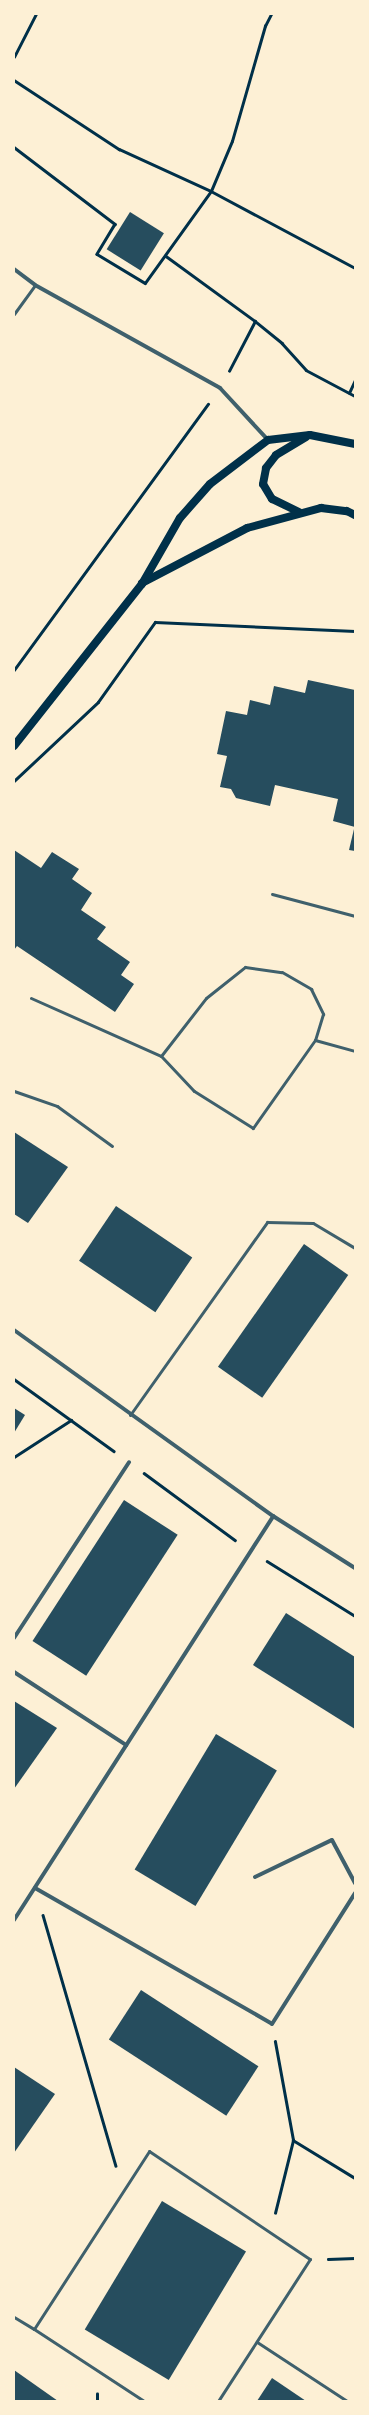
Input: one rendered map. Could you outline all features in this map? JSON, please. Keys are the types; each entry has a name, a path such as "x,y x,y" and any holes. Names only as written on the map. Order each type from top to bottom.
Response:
{"main road":[{"path":"299,512 272,498 263,484 266,468 276,455 310,435"},
{"path":"14,746 142,584 180,518 210,484 268,440 310,435 355,444"},
{"path":"142,584 247,528 299,512 321,508 347,511 355,515"}],"street":[{"path":"14,269 35,284 220,388 268,440"},
{"path":"14,1330 130,1415 273,1516 355,1568"},
{"path":"14,1638 129,1462"},
{"path":"14,1920 273,1516"},
{"path":"14,1672 126,1745"},
{"path":"255,1877 332,1840 355,1883"},
{"path":"35,1888 272,2024 355,1893"}],"lane":[{"path":"14,314 35,284"},
{"path":"272,894 355,916"},
{"path":"31,998 161,1056 194,1091 253,1128 315,1040 323,1014 311,988 282,972 245,967 206,998 161,1056"},
{"path":"315,1040 355,1051"},
{"path":"14,1092 57,1106 112,1146"},
{"path":"130,1415 267,1222 313,1223 355,1248"},
{"path":"34,2329 149,2151 310,2259 218,2401"},
{"path":"14,2317 144,2401"},
{"path":"257,2342 347,2401"}],"path":[{"path":"14,57 36,14"},
{"path":"14,147 115,224 97,254 145,283 166,256 211,191 232,141 265,26 271,14"},
{"path":"14,80 119,149 211,191 355,268"},
{"path":"166,256 255,321 282,343 306,370 355,396"},
{"path":"14,670 220,388 255,321"},
{"path":"349,393 355,380"},
{"path":"14,781 98,702 155,622 355,631"},
{"path":"14,1379 251,1552 355,1616"},
{"path":"14,1457 71,1420"},
{"path":"35,1888 123,2191"},
{"path":"270,2233 293,2140 272,2024"},
{"path":"293,2140 355,2178"},
{"path":"310,2259 355,2258"}],"building":[{"path":"130,212 164,233 141,271 107,249"},
{"path":"308,680 355,690 355,827 333,821 338,799 275,785 270,806 236,798 231,789 220,787 227,756 217,754 226,711 247,715 250,700 270,705 274,686 305,693"},
{"path":"355,829 355,851 349,850"},
{"path":"14,850 41,868 52,852 79,869 72,879 92,893 81,910 106,927 97,939 130,962 121,975 134,984 115,1012 17,946 14,950"},
{"path":"14,1132 68,1167 28,1223 14,1214"},
{"path":"116,1206 192,1257 155,1312 79,1261"},
{"path":"304,1244 348,1275 262,1398 218,1367"},
{"path":"14,1408 25,1415 14,1433"},
{"path":"124,1500 178,1535 86,1676 33,1641"},
{"path":"286,1613 355,1657 355,1729 253,1665"},
{"path":"14,1701 57,1728 14,1789"},
{"path":"216,1734 277,1771 195,1906 135,1869"},
{"path":"141,1990 258,2066 226,2116 109,2039"},
{"path":"14,2067 55,2094 14,2153"},
{"path":"162,2201 246,2251 169,2380 85,2330"},
{"path":"14,2370 58,2401 14,2401"},
{"path":"272,2378 306,2401 257,2401"}]}
